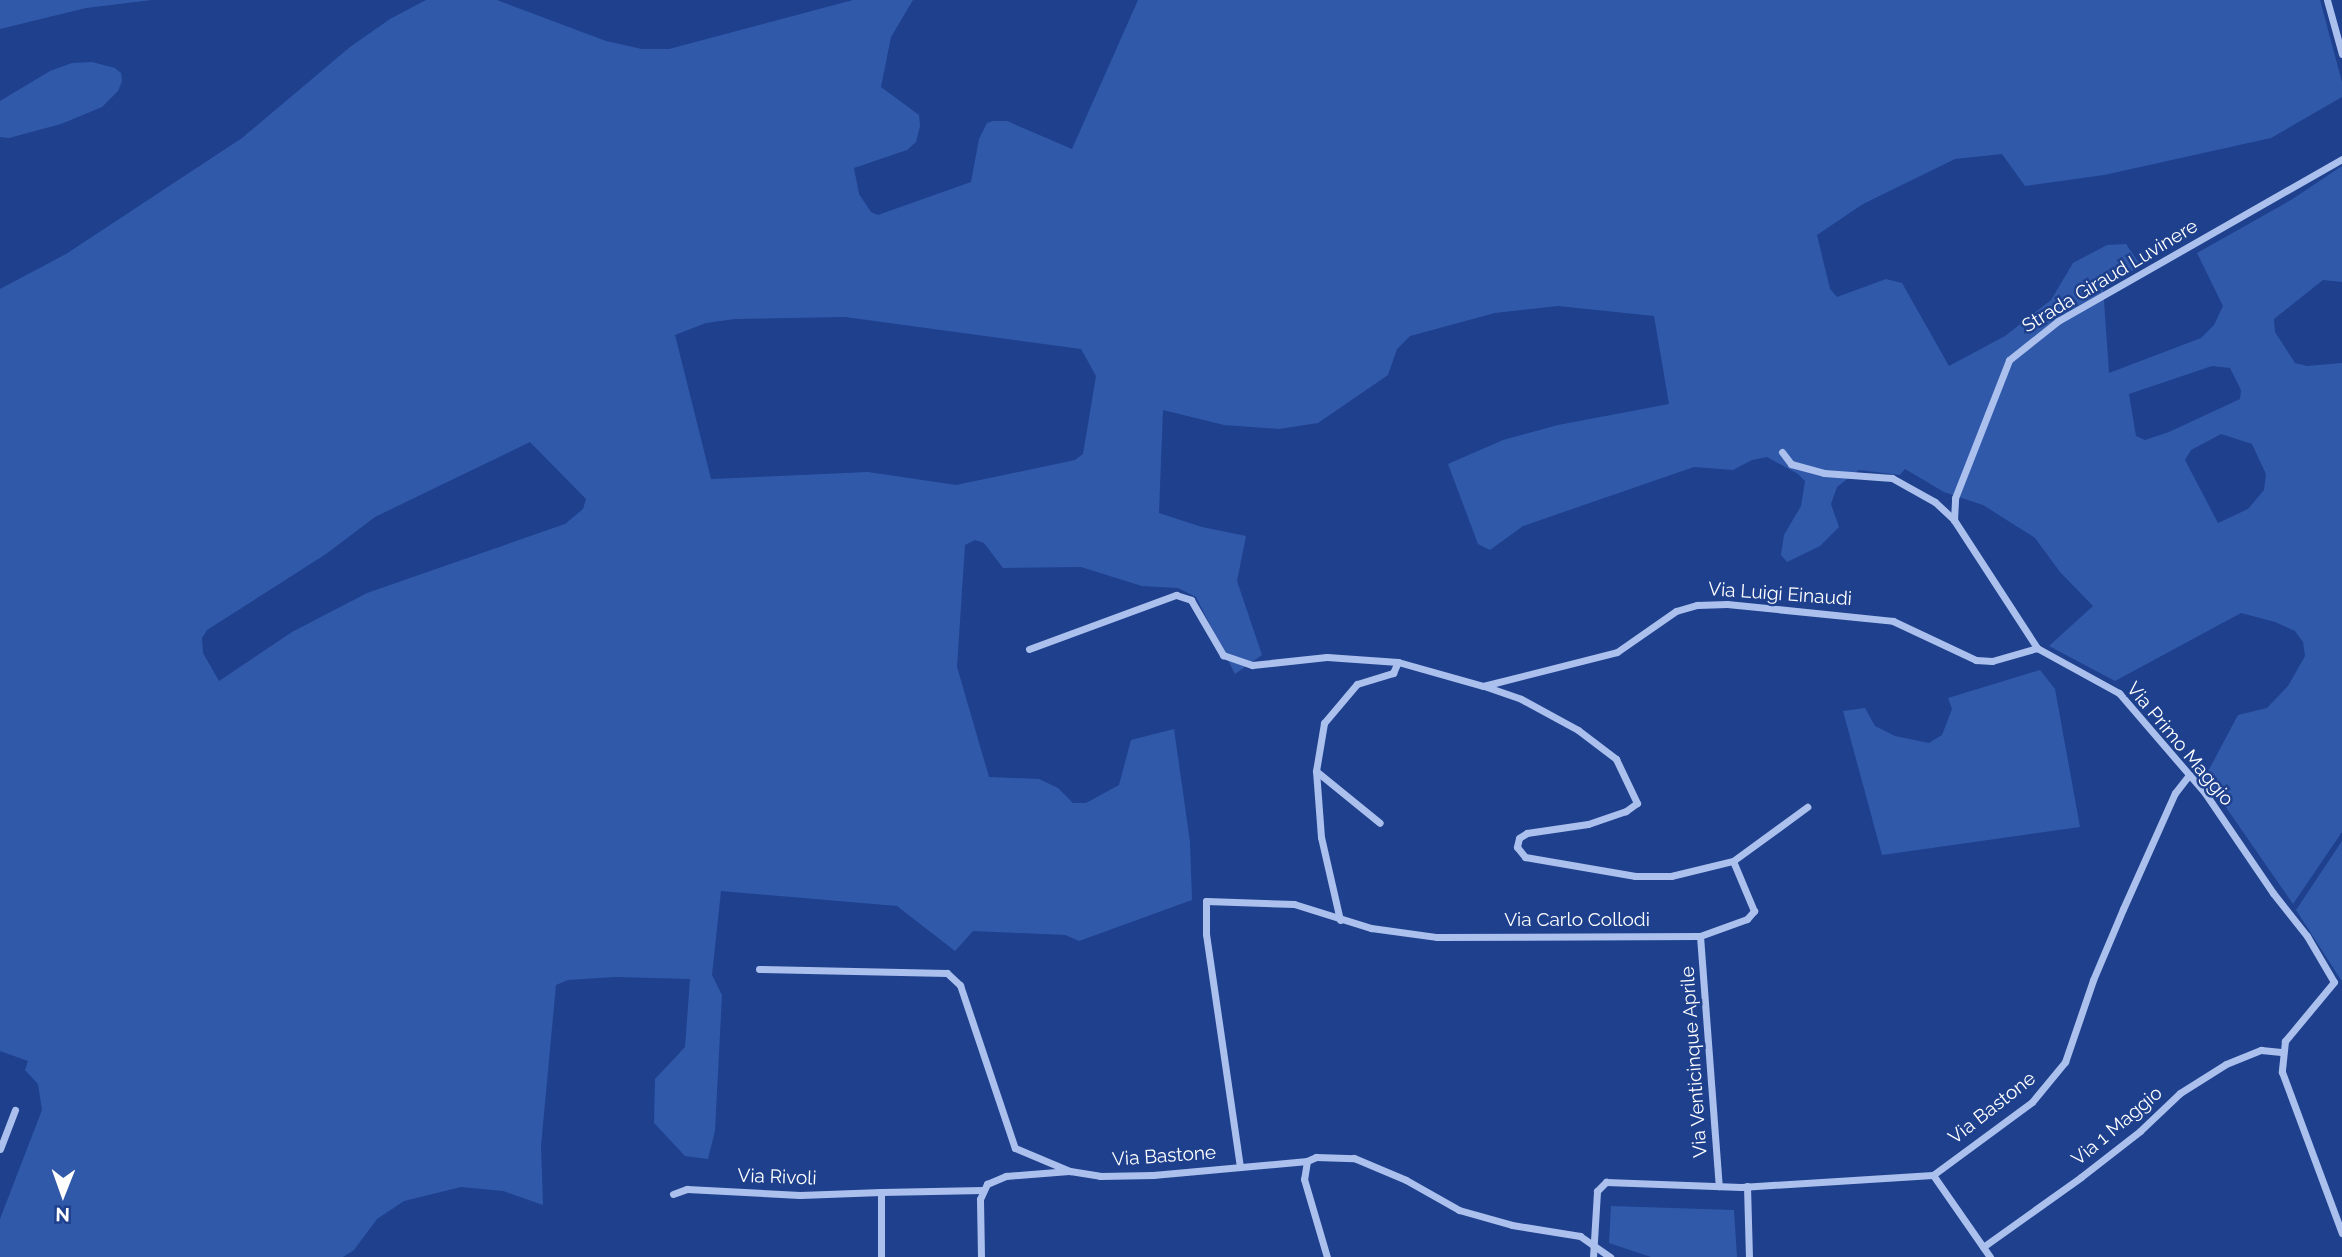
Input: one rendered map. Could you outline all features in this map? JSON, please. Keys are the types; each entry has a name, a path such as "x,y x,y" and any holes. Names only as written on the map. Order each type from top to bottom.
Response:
{"street":[{"path":"2327,0 2342,54"},
{"name":"Strada Giraud Luvinere","path":"1954,520 1955,498 2009,360 2058,321 2342,159"},
{"name":"Via Primo Maggio","path":"1782,452 1791,464 1824,473 1892,478 1935,502 1954,520 2037,648 2119,693 2204,793 2338,981"},
{"path":"1029,649 1176,595 1191,600 1223,654 1252,665 1327,657 1398,662 1521,699 1578,730 1616,759 1637,803 1626,811 1588,824 1527,833 1519,838 1517,847 1525,857 1635,876 1671,876 1733,861 1807,807"},
{"name":"Via Luigi Einaudi","path":"1483,686 1617,652 1676,611 1697,605 1727,604 1893,621 1976,660 1992,661 2037,648"},
{"path":"1340,920 1321,837 1316,771 1324,723 1357,684 1394,673 1398,662"},
{"path":"1316,771 1380,823"},
{"name":"Via Bastone","path":"1933,1175 2032,1102 2065,1062 2093,979 2118,921 2175,793 2189,775"},
{"name":"Via Carlo Collodi","path":"1241,1167 1206,934 1206,901 1294,904 1340,920 1397,934 1437,937 1700,936 1747,919 1754,911 1733,861"},
{"name":"Via Venticinque Aprile","path":"1700,936 1719,1186"},
{"name":"Via Bastone","path":"759,969 947,973 960,985 1015,1148 1069,1171 1124,1176 1307,1161 1316,1157 1334,1156 1372,1164 1459,1210 1512,1225 1580,1236 1610,1257"},
{"path":"2338,981 2293,1027 2281,1052 2282,1072 2289,1097 2342,1233"},
{"name":"Via 1 Maggio","path":"1983,1247 2140,1131 2180,1093 2226,1064 2262,1050 2281,1052"},
{"path":"0,1149 15,1110"},
{"path":"1307,1161 1304,1179 1327,1257"},
{"path":"981,1257 983,1190 994,1179 1069,1171"},
{"path":"1593,1257 1597,1191 1601,1184 1746,1186 1933,1175 1990,1257"},
{"path":"1746,1186 1749,1257"},
{"name":"Via Rivoli","path":"673,1194 687,1189 800,1195 983,1190"},
{"path":"881,1192 881,1257"}],"shaded area":[{"path":"0,0 152,0 86,8 0,29"},
{"path":"426,0 497,0 606,41 642,49 669,49 853,0 913,0 891,37 881,87 919,115 920,126 916,142 907,150 854,168 859,194 871,212 878,215 971,182 979,139 987,123 1007,121 1072,149 1138,0 2320,0 2342,82 2342,97 2271,138 2104,175 2025,186 2002,154 1955,159 1863,204 1817,235 1830,289 1837,297 1886,279 1902,283 1949,366 2005,336 2051,300 2073,263 2107,245 2126,244 2141,266 2103,286 2109,373 2201,338 2214,325 2223,306 2197,253 2291,200 2342,166 2342,282 2323,280 2274,319 2275,332 2295,363 2307,366 2342,363 2342,832 2293,904 2205,777 2238,715 2267,708 2288,686 2305,656 2303,642 2295,631 2275,622 2241,613 2115,681 2049,646 2093,606 2060,572 2035,538 1983,505 1944,492 1905,469 1900,475 1859,470 1837,487 1831,504 1839,527 1820,546 1787,562 1781,555 1784,535 1801,506 1805,481 1798,474 1767,457 1752,460 1733,470 1694,467 1523,526 1490,550 1478,544 1448,464 1503,440 1558,425 1669,404 1654,316 1558,306 1495,313 1410,336 1397,349 1388,375 1318,423 1279,429 1224,425 1163,410 1159,513 1202,527 1246,536 1237,581 1262,655 1235,674 1196,597 1178,588 1142,586 1081,567 1003,568 984,543 975,540 965,545 957,667 989,777 1039,779 1058,788 1073,803 1086,803 1119,785 1131,740 1174,729 1190,842 1192,900 1079,941 1065,935 973,931 955,951 897,906 721,891 712,975 722,995 715,1131 708,1159 685,1156 654,1123 655,1079 685,1047 690,979 615,977 568,980 556,985 541,1146 543,1205 503,1191 461,1187 404,1201 377,1219 354,1250 343,1257 0,1257 0,1219 42,1110 38,1084 25,1070 28,1061 0,1051 0,289 66,254 242,138 350,47 390,19","holes":["845,317 1081,349 1096,376 1083,454 1075,460 956,485 868,472 711,479 675,335 706,323 735,319","2212,366 2230,368 2241,390 2240,399 2169,432 2145,440 2136,436 2129,394","2221,434 2252,444 2266,474 2264,490 2248,509 2218,523 2185,460 2191,450","530,442 586,499 583,509 565,524 367,593 292,632 219,681 203,653 202,638 207,630 326,554 375,517"]},
{"path":"92,62 115,68 121,73 122,81 118,91 102,107 61,124 9,138 0,137 0,101 50,71 72,63"},
{"path":"2040,670 2055,689 2080,827 1882,855 1843,711 1865,708 1875,726 1895,736 1929,743 1942,735 1952,709 1948,698"},
{"path":"2342,841 2342,980 2341,980 2296,910"},
{"path":"1611,1206 1734,1210 1737,1257 1651,1257 1609,1243"}]}
